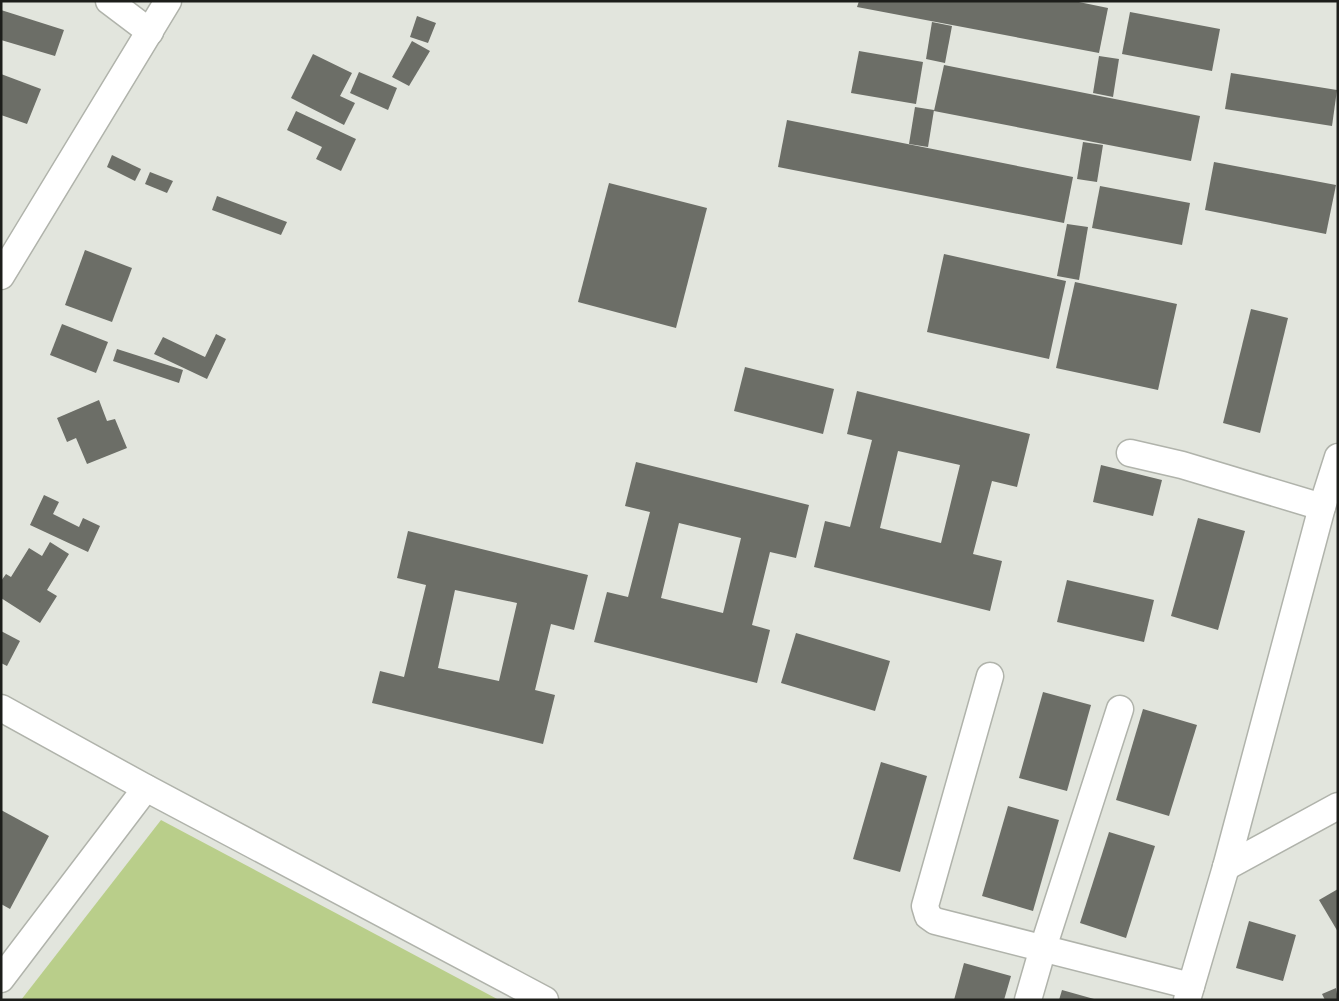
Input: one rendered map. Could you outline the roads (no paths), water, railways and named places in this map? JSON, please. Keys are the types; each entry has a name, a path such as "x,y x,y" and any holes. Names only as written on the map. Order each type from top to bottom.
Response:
{"street":[{"path":"109,1 150,32"},
{"path":"1,276 168,1"},
{"path":"1130,453 1182,465 1322,507"},
{"path":"990,676 925,906 928,916 935,921 1043,948 1189,993 1226,866 1322,507 1338,457"},
{"path":"1,708 146,788 544,1000"},
{"path":"1028,1000 1120,709"},
{"path":"1,979 146,788"},
{"path":"1226,866 1338,806"}]}
